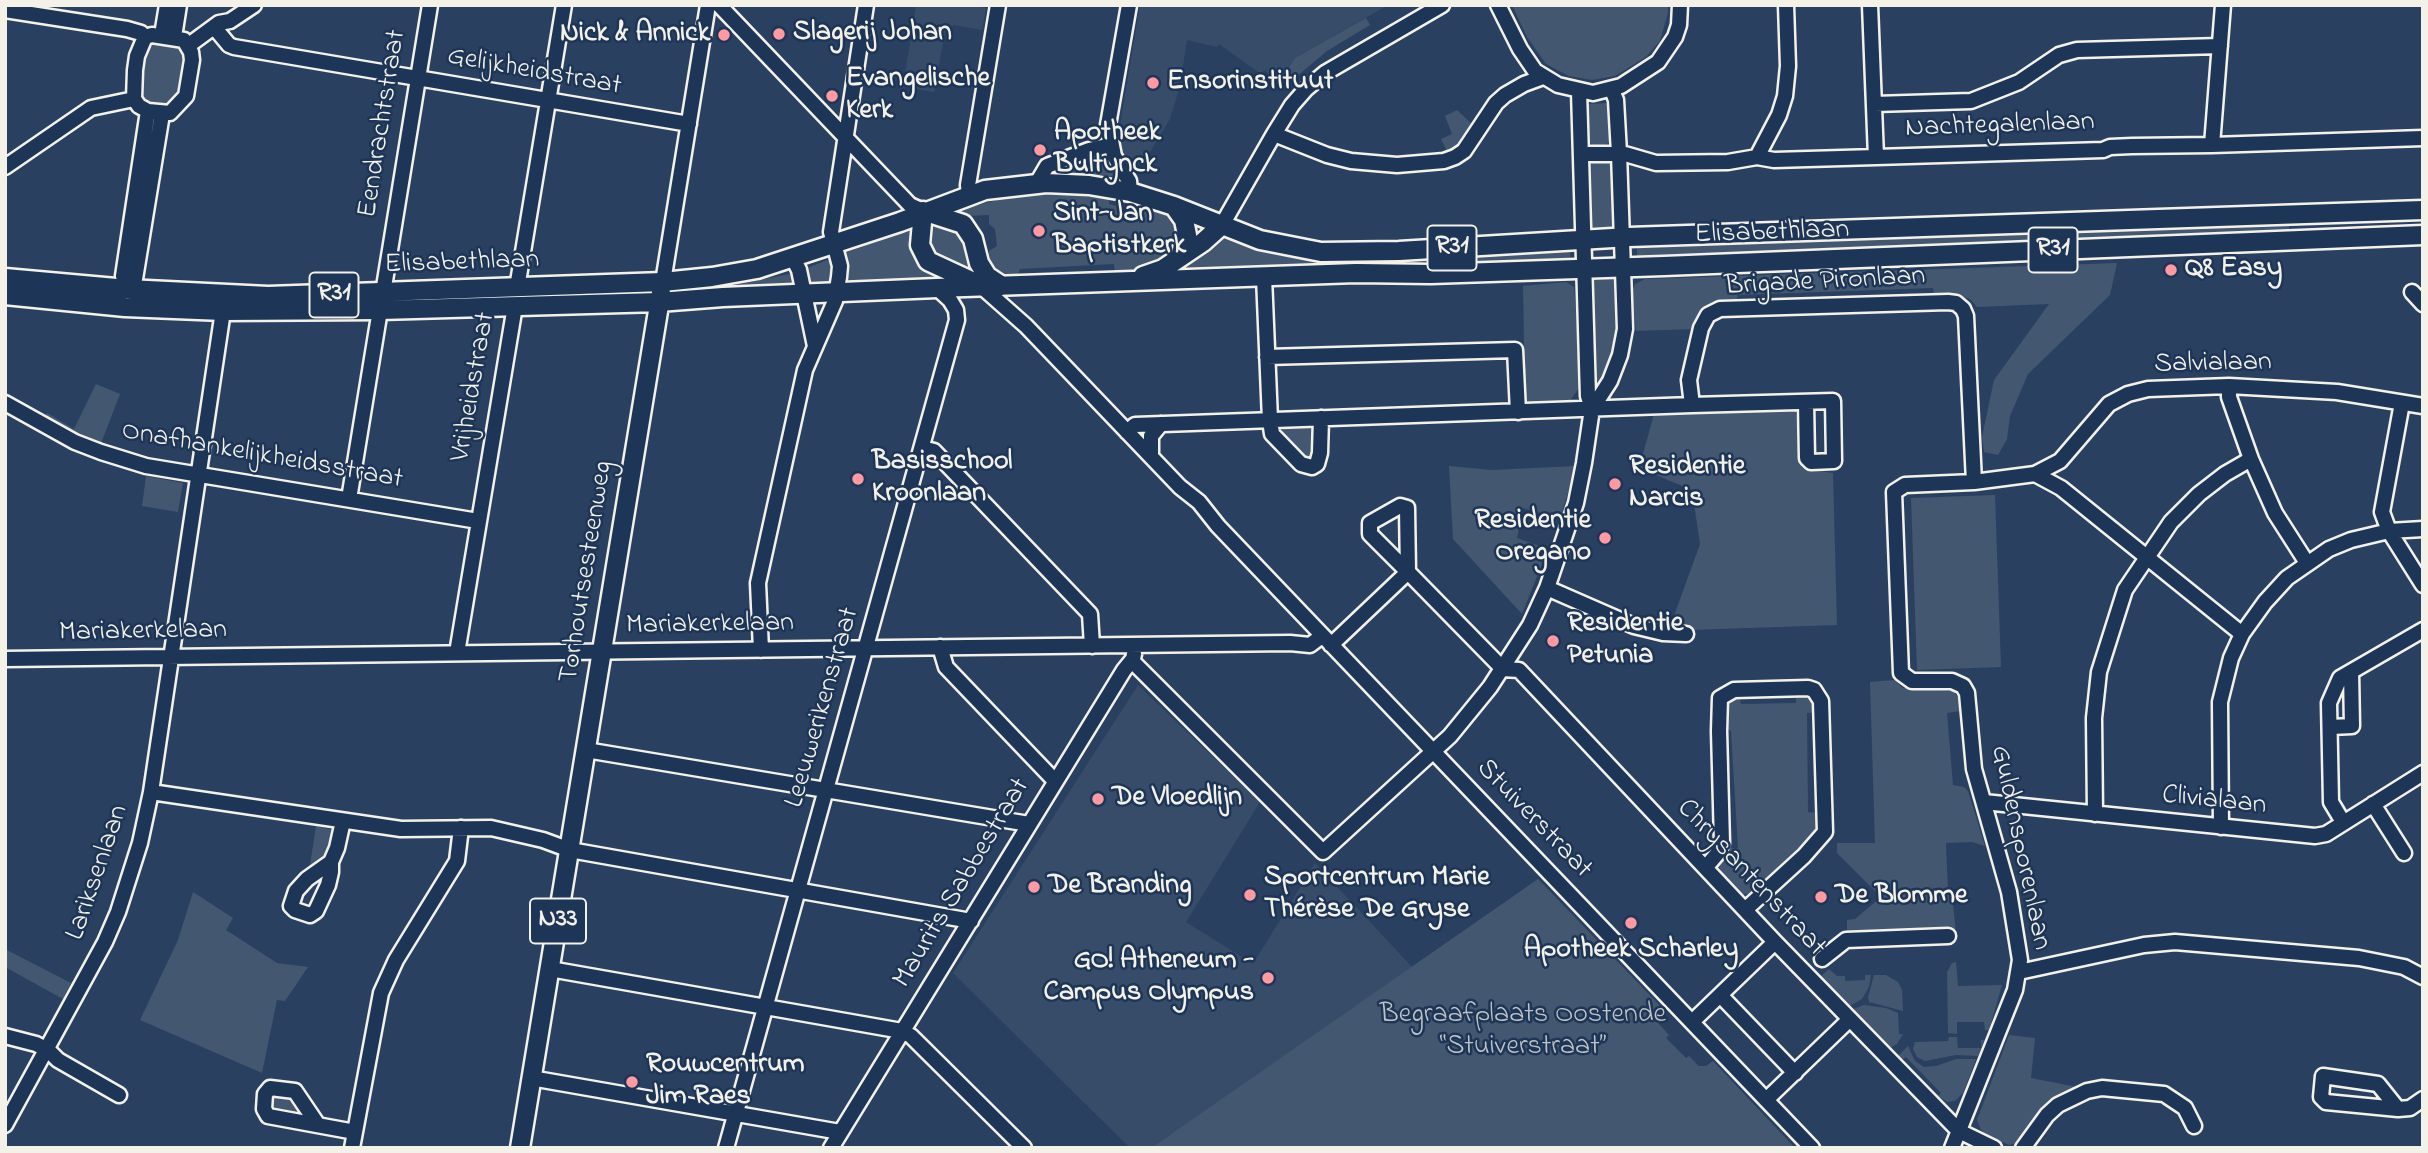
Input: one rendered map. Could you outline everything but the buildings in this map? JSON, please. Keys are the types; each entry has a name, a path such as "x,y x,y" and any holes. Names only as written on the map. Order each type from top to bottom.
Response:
{"main road":[{"name":"Elisabethlaan","path":"5,278 223,311 516,297 712,277 757,269 997,187 1037,183 1089,185 1130,192 1174,206 1260,240 1321,253 1410,251 1583,239 2423,210"},
{"path":"1174,206 1184,220 1187,235 1180,257"},
{"name":"Elisabethlaan","path":"923,211 920,245 928,261 982,287"},
{"path":"923,211 963,224 974,239 979,263 988,276 1002,286"},
{"name":"Elisabethlaan","path":"1123,282 1163,269 1203,242 1222,225"},
{"name":"Elisabethlaan","path":"516,297 659,302 937,288 1623,268 2423,235"},
{"name":"Torhoutsesteenweg","path":"520,1148 663,282"},
{"name":"Elisabethlaan","path":"5,295 126,298 268,296 381,302"}],"street":[{"path":"167,5 168,36"},
{"path":"168,36 179,5"},
{"path":"217,25 224,15 238,5"},
{"path":"188,45 254,5"},
{"name":"Eendrachtstraat","path":"349,499 430,5"},
{"name":"Vrijheidstraat","path":"457,653 564,5"},
{"name":"Torhoutsesteenweg","path":"663,282 708,5"},
{"path":"719,5 910,205 923,211"},
{"path":"761,650 758,583 805,370 835,301 840,266 831,232 866,5"},
{"path":"969,196 968,185 999,5"},
{"path":"1129,5 1108,125 1114,156 1129,181 1130,192"},
{"path":"1222,225 1274,134 1292,105 1306,89 1325,73 1442,5"},
{"path":"1498,5 1529,64 1543,77 1579,91 1593,93 1612,90 1639,76 1664,55 1679,25 1680,5"},
{"path":"1757,157 1779,115 1785,96 1788,66 1786,5"},
{"path":"1870,5 1876,157"},
{"path":"2212,145 2223,5"},
{"path":"5,10 24,9 127,29 145,37 168,36 184,40 192,60 186,96 170,113 155,113 139,106 134,99 135,70 145,37"},
{"name":"Gelijkheidstraat","path":"217,25 229,45 234,47 689,124"},
{"path":"1875,104 1971,100 2020,82 2059,55 2077,50 2220,46"},
{"path":"1274,134 1316,151 1351,161 1397,165 1444,161 1464,151 1505,94 1543,77"},
{"path":"1133,653 1323,852 1450,736 1503,669 1530,625 1547,588 1576,503 1592,409 1610,380 1620,355 1625,329 1619,153 1616,100 1612,90"},
{"path":"1579,91 1588,396 1592,409"},
{"path":"5,167 91,108 134,99"},
{"path":"5,176 97,113 99,107"},
{"path":"126,298 123,278 155,113"},
{"path":"1089,150 1108,125"},
{"name":"Nachtegalenlaan","path":"1581,154 1619,153 1656,163 1728,162 1757,157 1774,160 2423,138"},
{"path":"1037,183 1047,166 1089,150 1111,145"},
{"path":"793,258 799,270 815,346"},
{"path":"1264,277 1272,434 1301,464 1312,467 1317,464 1320,453 1321,418"},
{"name":"Stuiverstraat","path":"1002,286 1027,326"},
{"name":"Stuiverstraat","path":"982,287 1027,326 1180,487 1205,518 1218,527 1310,622 1812,1148"},
{"name":"Leeuwerikenstraat","path":"726,1148 957,320 956,310 950,300 937,288"},
{"path":"2412,292 2423,304"},
{"name":"Brigade Pironlaan","path":"1692,405 1689,380 1701,328 1708,315 1720,309 1956,303 1966,316 1974,482"},
{"name":"Lariksenlaan","path":"5,1125 106,942 140,843 151,792 223,311"},
{"path":"1267,357 1515,349 1518,412"},
{"path":"1610,380 1617,399 1625,408"},
{"path":"2229,386 2229,397 2251,459 2275,513 2307,563"},
{"name":"Salvialaan","path":"2035,474 2060,461 2109,404 2148,388 2229,386 2337,392 2423,406"},
{"path":"1127,432 1135,425 1806,402"},
{"path":"2402,402 2382,512 2389,531 2423,585"},
{"name":"Onafhankelijkheidsstraat","path":"6,408 75,442 146,466 478,521"},
{"path":"1150,456 1151,436 1161,424"},
{"path":"922,449 934,451 1090,614 1092,646"},
{"path":"2095,814 2094,718 2099,672 2125,590 2171,522 2199,494 2251,459"},
{"path":"2060,461 2061,488"},
{"path":"2035,474 2061,488 2242,634"},
{"name":"Guldensporenlaan","path":"1952,1148 2015,990 2020,960 2009,892 1974,769 1967,692 1964,686 1952,681 1912,681 1901,673 1894,492 1905,485 1974,482 2035,474"},
{"path":"2221,827 2220,702 2231,658 2242,634 2265,602 2287,578 2307,563 2351,540 2389,531 2423,529"},
{"name":"Chrysantenstraat","path":"1326,640 1408,572 1503,669 1519,670 1775,942 1959,1131 1994,1148"},
{"path":"1547,588 1634,626 1663,633 1686,634"},
{"path":"1290,643 1310,622"},
{"path":"2343,822 2332,802 2329,703 2340,678 2423,630"},
{"name":"Mariakerkelaan","path":"5,659 1092,646 1133,653 1290,643 1310,645 1326,640"},
{"path":"940,647 946,667 1055,781"},
{"name":"Maurits Sabbestraat","path":"831,1148 1133,653"},
{"path":"2331,727 2352,726 2351,672"},
{"path":"1706,867 1722,843 1718,731 1720,698 1734,690 1812,689 1819,694 1821,701 1825,832 1804,856 1746,909"},
{"path":"586,750 1029,824"},
{"name":"Clivialaan","path":"1984,802 2315,836 2326,834 2423,773"},
{"path":"151,792 401,829 491,828 799,890 971,921"},
{"path":"2373,804 2404,853"},
{"path":"331,862 343,821"},
{"path":"352,1148 381,993 396,960 457,861 461,828"},
{"path":"1822,959 1846,940 1948,936"},
{"path":"1692,1022 1775,942"},
{"path":"2019,972 2175,942 2359,958 2404,967 2423,977"},
{"path":"550,969 902,1031 911,1036 1019,1142 1001,1148"},
{"path":"1720,995 1795,1073"},
{"path":"1766,1100 1850,1019"},
{"path":"5,1036 48,1050 58,1060 119,1095"},
{"path":"2398,1109 2378,1084 2323,1076 2321,1097 2326,1102 2398,1109 2410,1108 2423,1099"},
{"path":"531,1078 840,1132"},
{"path":"2023,1148 2047,1115 2058,1105 2087,1091 2102,1088 2164,1094 2185,1108 2194,1126"},
{"path":"318,1125 355,1132"}],"shaded area":[{"path":"916,5 969,5 986,8 982,30 953,25 951,33 945,32 934,92 903,87"},
{"name":"Ensorinstituut","path":"1140,5 1388,5 1295,58 1278,81 1264,70 1261,74 1219,44 1217,47 1187,40 1180,86 1170,119 1142,165 1125,161 1118,138"},
{"path":"1138,685 1260,802 1186,922 1253,964 1315,863 1412,967 1151,1148 1130,1148 953,973"}],"green space":[{"path":"1512,5 1668,5 1668,13 1660,41 1646,57 1615,76 1592,80 1569,76 1546,64 1527,37"},
{"path":"1366,18 1370,25 1327,51 1296,77 1287,70 1295,58"},
{"path":"157,41 177,44 183,52 186,64 179,97 165,108 148,105 141,95 138,83 145,52"},
{"path":"1610,103 1612,139 1606,145 1595,147 1586,140 1586,104"},
{"path":"1457,110 1473,125 1457,146 1447,151 1441,139 1452,134 1445,116"},
{"path":"1109,155 1123,178 1054,171 1054,168 1064,163 1065,170"},
{"path":"1597,159 1607,160 1613,165 1618,227 1587,228 1587,165"},
{"path":"1034,194 1109,199 1109,204 1139,212 1151,206 1168,212 1182,226 1176,250 1152,264 1115,275 1114,264 1020,269 1017,277 1004,277 996,272 987,258 989,251 997,246 995,229 989,224 989,215 966,216 959,210 1001,199"},
{"path":"945,223 964,235 972,264 966,270 950,267 927,248 930,230"},
{"path":"2289,223 2289,232 1661,256 1637,262 1637,248"},
{"path":"913,229 953,281 845,286 842,254"},
{"path":"1219,233 1357,258 1543,251 1570,245 1570,259 1174,274 1173,271"},
{"path":"827,260 834,265 833,280 828,284 813,285 807,280 805,269"},
{"path":"2117,263 2110,295 2028,374 2010,416 2007,439 1998,455 1984,452 1982,437 1994,380 2049,304 1977,307 1970,299 1958,295 1934,295 1933,288 1738,295 1736,304 1709,305 1700,309 1693,329 1636,331 1632,291 1635,284 1645,279"},
{"path":"794,273 797,286 731,288 731,286"},
{"path":"1619,279 1620,334 1606,378 1595,394 1589,280"},
{"path":"1566,282 1574,287 1581,385 1570,401 1527,403 1523,286"},
{"path":"96,384 120,394 100,446 44,417 47,413 74,429"},
{"path":"1796,411 1802,468 1833,473 1837,625 1689,630 1670,627 1700,544 1692,490 1639,468 1654,414"},
{"path":"1284,429 1316,430 1317,446 1312,458 1304,459 1279,434"},
{"path":"1449,466 1492,470 1576,466 1560,519 1523,508 1517,538 1548,549 1522,614 1453,539"},
{"path":"146,476 183,483 178,512 142,506"},
{"path":"1995,495 2001,667 1917,670 1911,498"},
{"path":"1894,680 1903,688 1953,691 1960,700 1961,711 1947,713 1953,785 1964,787 1968,791 1985,846 1972,842 1946,843 1948,894 1952,895 1956,933 1847,937 1847,920 1855,919 1881,897 1837,853 1837,843 1875,843 1870,682"},
{"path":"1796,693 1809,693 1816,699 1816,712 1807,713 1808,812 1821,813 1818,835 1750,894 1743,894 1722,876 1719,867 1727,848 1738,848 1731,731 1722,728 1725,701 1739,697 1741,704 1796,703"},
{"path":"316,826 333,830 333,836 327,853 309,872"},
{"name":"Begraafplaats Oostende “Stuiverstraat”","path":"1538,879 1665,1011 1660,1016 1659,1024 1669,1035 1666,1038 1686,1058 1689,1056 1699,1066 1706,1066 1713,1061 1795,1148 1151,1148"},
{"path":"193,892 233,918 226,930 277,963 308,967 285,1001 277,1000 262,1073 140,1020 178,940"},
{"path":"5,949 71,983 63,999 5,967"},
{"path":"1956,962 1958,986 2002,985 1989,1030 1985,1030 1984,1022 1957,1022 1957,1034 1948,1033 1947,972 1952,963"},
{"path":"1829,969 1837,976 1845,976 1845,981 1865,980 1865,975 1871,975 1869,987 1862,999 1848,1007 1820,977"},
{"path":"1874,975 1886,975 1898,982 1902,990 1903,1011 1869,1002"},
{"path":"1864,1005 1886,1008 1898,1013 1899,1034 1903,1034 1897,1044 1888,1049 1851,1010"},
{"path":"2009,1035 2035,1038 2031,1078 2077,1087 2055,1097 2014,1144 2009,1145 1987,1135 1981,1130 1977,1120"},
{"path":"1949,1037 1957,1037 1958,1048 1981,1048 1978,1056 1956,1055 1925,1061 1917,1057 1913,1049 1915,1042 1948,1041"},
{"path":"1908,1046 1915,1061 1924,1067 1956,1059 1976,1059 1963,1093 1955,1101 1947,1102 1938,1096 1941,1093 1906,1057 1900,1061 1899,1055"},
{"path":"273,1095 292,1097 306,1117 271,1110"}],"place":[{"name":"Slagerij Johan","path":"779,34"},
{"name":"Nick & Annick","path":"724,35"},
{"name":"Ensorinstituut","path":"1153,83"},
{"name":"Evangelische Kerk","path":"832,96"},
{"name":"Apotheek Bultynck","path":"1040,150"},
{"name":"Sint-Jan Baptistkerk","path":"1039,231"},
{"name":"Q8 Easy","path":"2171,270"},
{"name":"Basisschool Kroonlaan","path":"858,479"},
{"name":"Residentie Narcis","path":"1615,484"},
{"name":"Residentie Oregano","path":"1605,538"},
{"name":"Residentie Petunia","path":"1553,641"},
{"name":"De Vloedlijn","path":"1098,799"},
{"name":"De Branding","path":"1034,887"},
{"name":"Sportcentrum Marie Thérèse De Gryse","path":"1250,895"},
{"name":"De Blomme","path":"1821,897"},
{"name":"Apotheek Scharley","path":"1631,923"},
{"name":"GO! Atheneum - Campus Olympus","path":"1268,978"},
{"name":"Rouwcentrum Jim Raes","path":"632,1082"}]}
